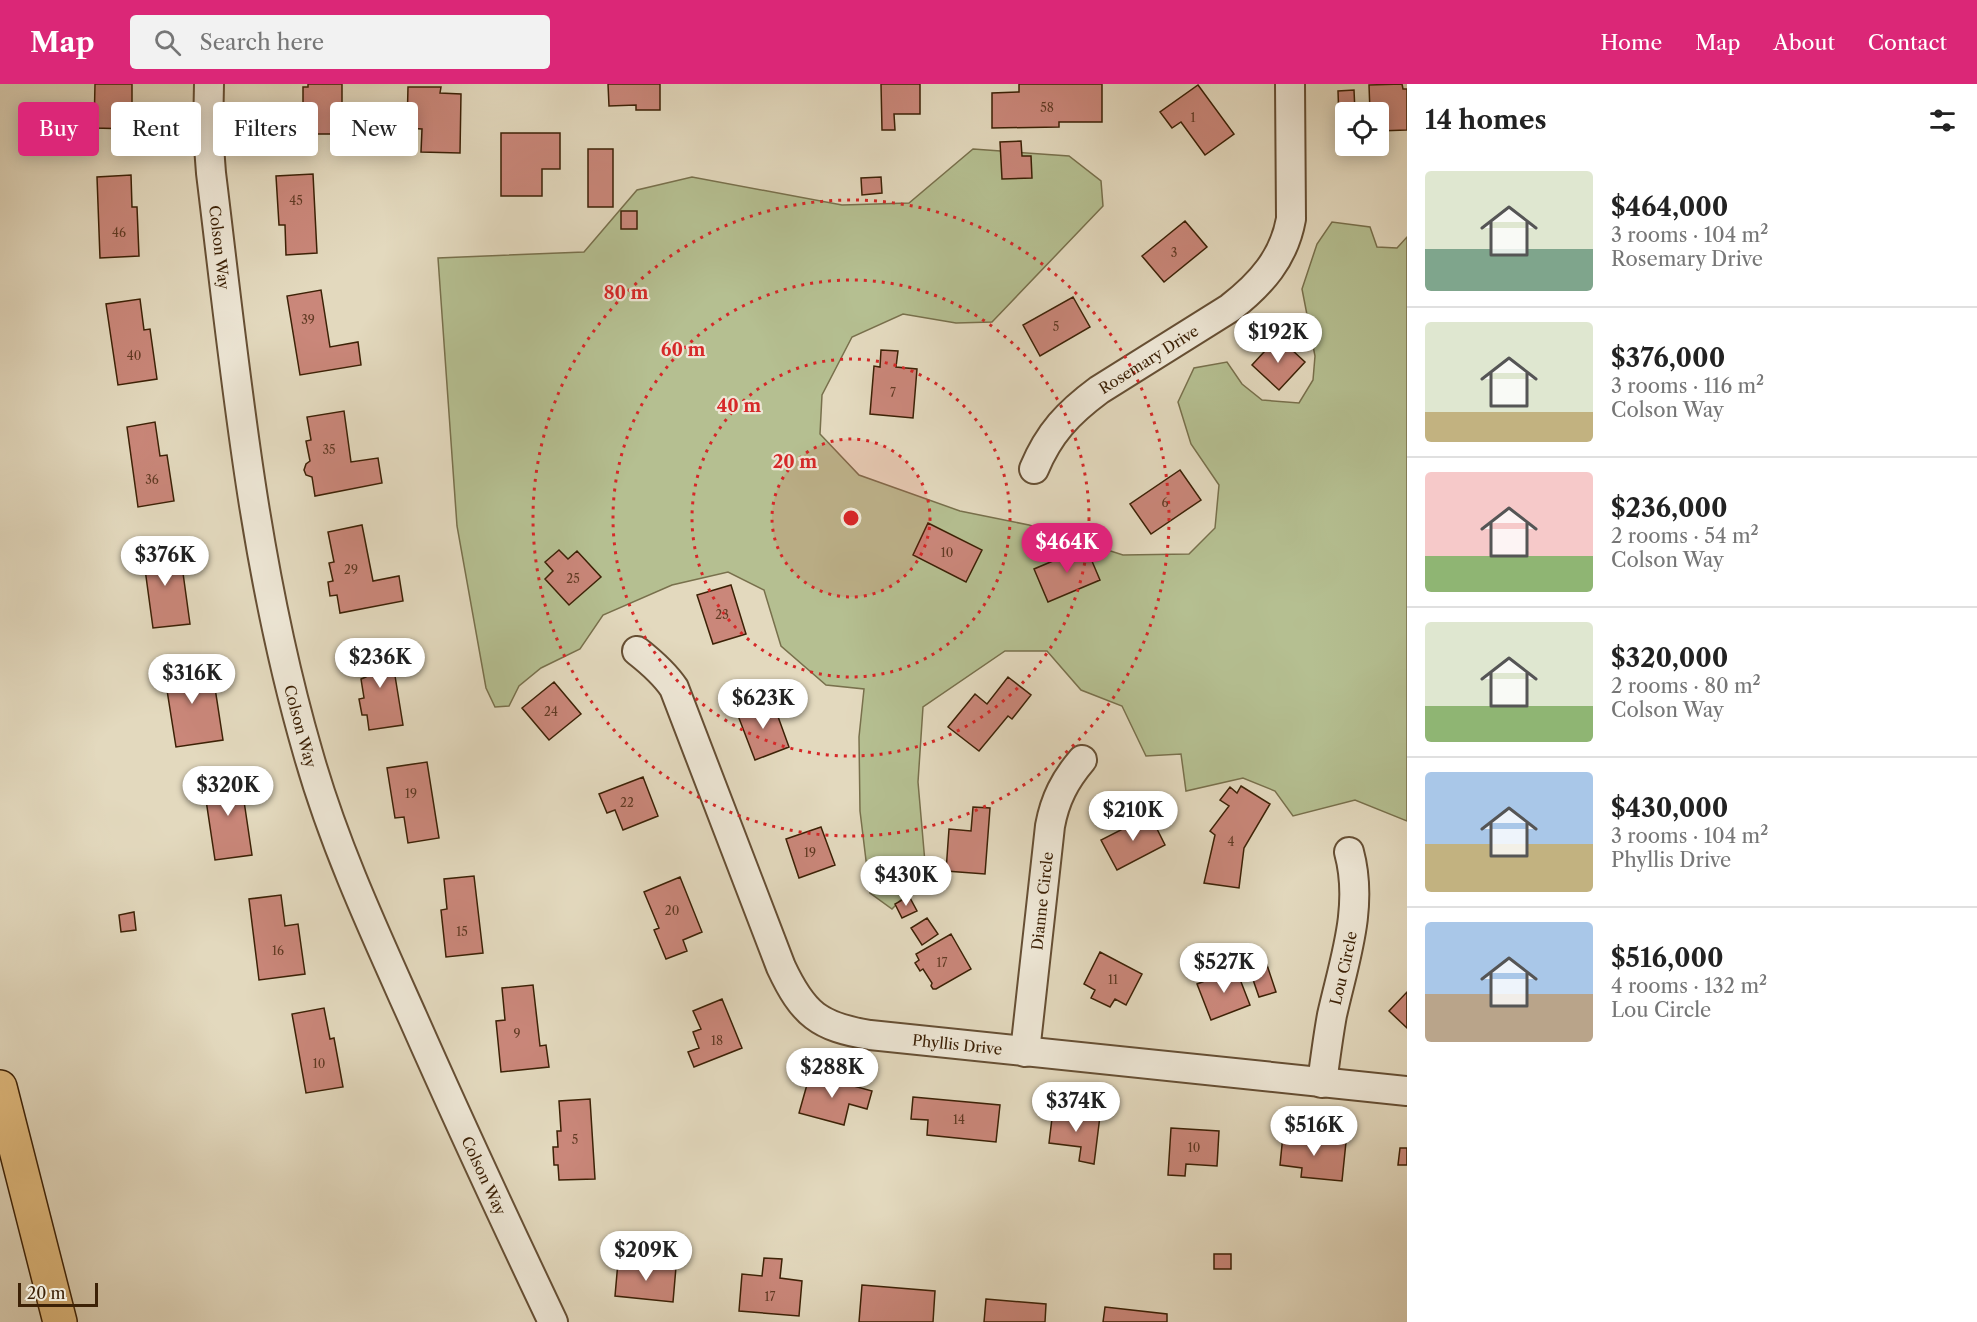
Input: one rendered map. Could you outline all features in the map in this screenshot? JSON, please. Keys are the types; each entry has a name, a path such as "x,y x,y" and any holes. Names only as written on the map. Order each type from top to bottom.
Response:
{"highway":[{"path":"0,1087 60,1322"}],"street":[{"name":"Colson Way","path":"209,84 208,133 211,172 247,466 272,609 308,753 335,838 355,890 486,1183 553,1322"},
{"name":"Rosemary Drive","path":"1034,469 1046,442 1069,414 1098,390 1230,308 1258,283 1281,253 1288,237 1291,219 1290,84"},
{"name":"Phyllis Drive","path":"637,651 666,676 681,702 782,967 797,999 821,1021 853,1033 1407,1092"},
{"name":"Dianne Circle","path":"1025,1052 1051,819 1056,798 1082,760"},
{"name":"Lou Circle","path":"1322,1083 1328,1037 1354,912 1354,878 1349,852"}],"green space":[{"path":"973,149 1069,156 1101,181 1103,206 992,322 956,323 903,314 852,337 822,395 820,434 859,475 960,511 1029,525 1123,555 1189,554 1215,528 1219,485 1191,444 1178,402 1194,368 1227,362 1242,384 1262,400 1299,403 1313,380 1315,356 1302,289 1317,244 1332,222 1370,227 1377,247 1397,248 1407,237 1407,821 1355,800 1293,816 1275,791 1243,778 1186,791 1181,754 1146,756 1122,706 1081,690 1047,651 1005,651 923,707 918,782 926,874 892,909 870,893 860,811 859,737 864,689 826,685 781,646 764,590 728,572 672,585 603,615 580,649 541,668 519,686 509,706 495,707 486,688 457,526 438,258 584,252 637,190 692,177 842,205 909,203"}],"building":[{"path":"95,84 132,84 132,102 111,102 111,128 99,128 99,102 95,102"},
{"path":"308,84 342,84 342,102 330,102 330,134 318,134 318,102 303,102 303,87 308,87"},
{"path":"608,84 660,84 660,110 636,110 636,105 609,106"},
{"path":"881,84 920,84 920,114 894,114 895,130 882,130"},
{"path":"1019,84 1102,84 1102,122 1059,122 1059,127 992,128 992,93 1019,92"},
{"path":"1402,84 1403,89 1407,89 1407,130 1389,131 1389,102 1370,102 1369,85"},
{"path":"1198,85 1234,134 1205,155 1181,122 1172,128 1160,112"},
{"path":"408,87 441,87 440,93 461,94 460,153 421,152 422,129 418,129 418,102 408,102"},
{"path":"1354,90 1355,102 1338,102 1338,91"},
{"path":"501,133 560,133 560,169 542,169 542,196 501,196"},
{"path":"1021,141 1022,156 1031,156 1032,178 1002,179 1000,142"},
{"path":"588,149 613,149 613,207 588,207"},
{"path":"313,174 317,253 286,255 285,225 279,225 276,176"},
{"path":"131,175 132,207 137,207 139,256 100,258 97,177"},
{"path":"881,177 882,193 862,195 861,178"},
{"path":"621,211 637,211 637,229 621,229"},
{"path":"1185,221 1207,247 1164,282 1142,256"},
{"path":"321,290 330,347 358,342 361,365 300,375 287,296"},
{"path":"1073,297 1090,327 1040,356 1023,325"},
{"path":"140,299 144,330 150,329 157,379 118,385 106,304"},
{"path":"1278,337 1305,362 1279,390 1252,365"},
{"path":"881,350 898,351 896,367 917,369 913,418 870,414 874,366 880,367"},
{"path":"344,411 351,462 378,458 382,483 315,496 312,477 306,475 304,470 310,461 306,441 311,440 307,417"},
{"path":"155,422 160,456 167,455 174,501 138,507 127,427"},
{"path":"1180,470 1201,500 1151,534 1130,504"},
{"path":"928,523 982,550 966,582 913,555"},
{"path":"362,525 373,581 399,576 403,601 340,613 337,595 330,596 328,582 333,581 329,563 334,562 328,532"},
{"path":"172,543 177,574 183,573 190,624 153,628 142,547"},
{"path":"1086,547 1100,580 1048,602 1034,569"},
{"path":"559,550 568,559 577,551 601,577 569,605 545,579 553,571 545,562"},
{"path":"731,585 746,634 713,644 697,595"},
{"path":"390,645 403,725 369,730 367,715 362,715 359,699 364,698 361,679 366,677 362,649"},
{"path":"199,660 204,690 215,688 223,740 176,747 163,665"},
{"path":"1008,677 1031,695 1012,719 1008,716 979,751 948,727 975,694 987,704"},
{"path":"554,682 581,714 549,740 522,708"},
{"path":"772,700 789,747 755,760 737,713"},
{"path":"427,762 439,838 408,843 404,817 395,818 387,768"},
{"path":"240,774 252,855 215,860 203,780"},
{"path":"643,777 658,816 623,830 615,810 607,813 599,794"},
{"path":"1241,786 1270,804 1244,848 1239,888 1204,883 1215,835 1210,831 1229,806 1220,800 1230,787 1237,793"},
{"path":"973,807 990,808 985,874 946,871 949,829 971,831"},
{"path":"1150,815 1165,845 1117,870 1101,840"},
{"path":"821,827 835,865 799,878 786,839"},
{"path":"474,876 483,953 446,957 441,910 447,909 444,879"},
{"path":"680,877 702,932 683,940 687,951 666,959 654,930 659,928 644,892"},
{"path":"281,895 285,926 298,924 305,974 259,980 249,899"},
{"path":"909,896 917,911 902,918 895,904"},
{"path":"134,912 136,930 121,932 119,915"},
{"path":"927,918 938,934 922,945 911,928"},
{"path":"951,934 971,969 933,989 923,969 920,971 915,963 919,960 916,954"},
{"path":"1100,952 1142,974 1126,1005 1115,999 1110,1007 1091,998 1095,990 1084,984"},
{"path":"1267,965 1276,992 1259,997 1250,971"},
{"path":"1236,969 1250,1005 1211,1020 1197,984"},
{"path":"533,985 540,1046 546,1045 549,1067 501,1072 496,1021 505,1020 502,988"},
{"path":"1407,992 1407,1028 1389,1011"},
{"path":"722,999 742,1048 694,1067 688,1052 699,1048 693,1032 701,1029 693,1011"},
{"path":"324,1008 330,1039 334,1038 343,1087 306,1093 292,1014"},
{"path":"810,1074 872,1091 867,1109 849,1104 844,1125 799,1113"},
{"path":"913,1097 1000,1105 996,1142 927,1135 928,1120 911,1119"},
{"path":"590,1099 595,1179 559,1180 558,1165 554,1165 553,1147 558,1147 557,1131 561,1131 559,1101"},
{"path":"1053,1110 1100,1116 1094,1164 1079,1161 1081,1147 1049,1143"},
{"path":"1171,1128 1219,1131 1217,1166 1186,1164 1185,1176 1168,1175"},
{"path":"1283,1135 1346,1142 1342,1181 1301,1177 1302,1168 1280,1165"},
{"path":"1400,1148 1407,1148 1407,1165 1398,1165"},
{"path":"1214,1254 1231,1254 1231,1269 1214,1269"},
{"path":"764,1258 782,1259 780,1278 802,1281 799,1316 739,1311 742,1274 762,1276"},
{"path":"618,1262 676,1267 673,1302 615,1296"},
{"path":"862,1285 935,1291 933,1322 859,1322"},
{"path":"986,1299 1046,1304 1045,1322 984,1322"},
{"path":"1105,1307 1167,1314 1167,1322 1103,1322"}]}
